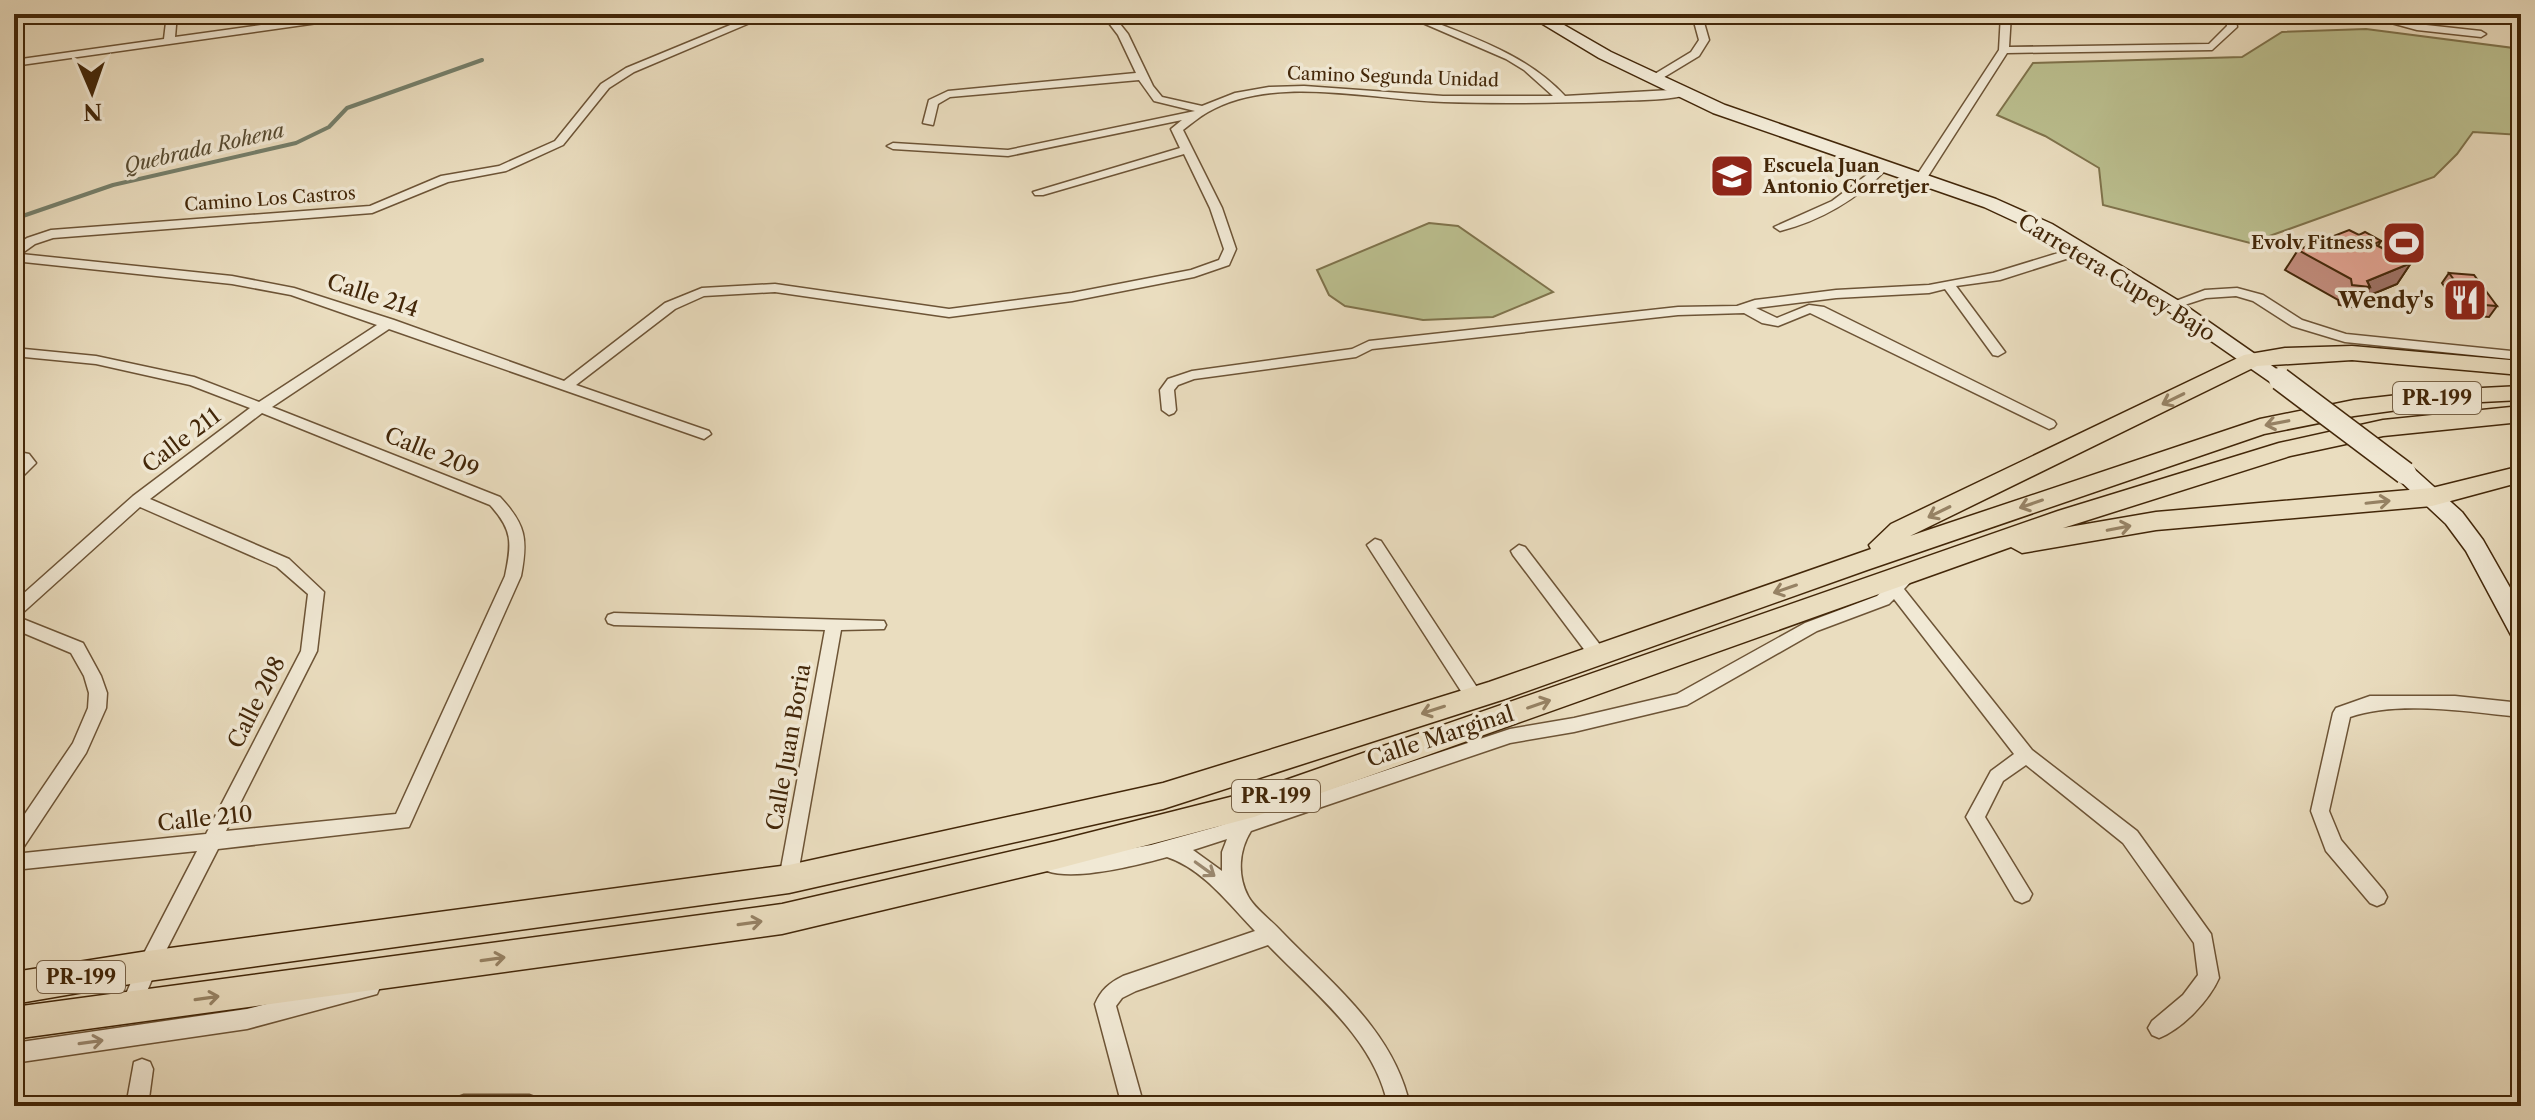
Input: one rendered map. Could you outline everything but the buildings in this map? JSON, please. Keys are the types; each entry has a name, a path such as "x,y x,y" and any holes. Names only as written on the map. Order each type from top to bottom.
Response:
{"main road":[{"path":"1858,563 1900,530 2252,360 2280,355 2352,354 2521,368"},
{"name":"PR-199","path":"14,988 148,966 789,879 1163,796 1474,697 2260,427 2369,406 2442,397 2521,393"},
{"name":"PR-199","path":"14,1023 782,919 1005,867 1254,804 1902,582 2067,517 2287,449 2383,428 2521,414"},
{"path":"1987,547 2055,541 2156,521 2432,497 2521,474"}],"street":[{"path":"169,41 172,14"},
{"path":"14,63 320,17 360,14"},
{"name":"Camino Los Castros","path":"14,255 31,241 51,234 372,209 445,179 502,169 559,143 605,86 630,70 766,14"},
{"path":"567,385 670,306 702,292 775,288 949,313 1072,297 1194,273 1224,262 1230,249 1216,208 1177,129 1196,112 1158,99 1123,34 1107,14"},
{"path":"1407,14 1514,57 1544,77 1561,98"},
{"name":"Carretera Cupey Bajo","path":"1534,14 1605,55 1719,109 1990,203 2045,228 2172,305 2280,379 2405,473 2432,497 2454,518 2475,546 2521,630"},
{"path":"1657,77 1695,54 1704,40 1698,18 1703,14"},
{"path":"1921,178 2004,50 2006,14"},
{"path":"2004,50 2212,47 2232,27 2230,14"},
{"path":"2363,14 2427,29 2481,34"},
{"path":"929,123 933,102 948,94 1143,76"},
{"name":"Camino Segunda Unidad","path":"893,146 1008,153 1196,112 1242,95 1313,89 1439,99 1561,98 1688,92"},
{"path":"1039,192 1185,150"},
{"path":"1780,227 1808,221 1857,190 1884,166"},
{"path":"1169,410 1167,390 1173,382 1192,375 1356,353 1369,345 1678,311 1746,308 1836,294 1929,289 1995,277 2081,250"},
{"name":"Calle 214","path":"14,255 232,280 294,292 704,434"},
{"path":"1948,284 1998,352"},
{"path":"2172,305 2205,294 2237,292 2258,298 2297,323 2345,338 2521,356"},
{"path":"1746,308 1773,323 1788,321 1809,309 1819,310 2049,424"},
{"name":"Calle 211","path":"14,612 138,500 261,407 389,323"},
{"name":"Calle 209","path":"14,352 96,360 194,381 495,501 514,521 520,545 513,576 402,821"},
{"path":"14,476 29,463 19,457"},
{"name":"Calle 208","path":"130,1008 148,966 309,651 316,592 283,563 138,500"},
{"path":"1375,545 1474,697"},
{"path":"1519,551 1598,655"},
{"path":"1902,582 2026,755 2130,837 2204,940 2209,978 2190,1002 2159,1028"},
{"name":"Calle Marginal","path":"1005,867 1088,864 1167,849 1510,736 1574,725 1681,700 1811,627 1883,600 1902,582"},
{"path":"614,619 878,625"},
{"path":"14,622 77,648 99,693 97,714 62,778 14,845"},
{"name":"Calle Juan Boria","path":"789,879 834,624"},
{"path":"2377,897 2333,845 2320,811 2342,713 2370,703 2455,703 2521,710"},
{"path":"2022,894 1975,817 1997,776 2026,755"},
{"name":"Calle 210","path":"14,862 402,821"},
{"path":"1238,897 1232,871 1232,843 1244,826"},
{"path":"1167,849 1184,854 1213,874 1238,897 1377,1049 1396,1088 1399,1106"},
{"path":"1133,1106 1105,1004 1115,991 1130,983 1273,934"},
{"path":"14,1053 247,1019 327,1000 434,967"},
{"path":"137,1106 142,1069"},
{"path":"464,1106 529,1106"}],"green space":[{"path":"2366,29 2521,49 2521,135 2473,132 2434,177 2250,243 2103,205 2099,168 2045,136 1997,115 2033,63 2242,57 2282,32"},
{"path":"1429,223 1458,226 1553,292 1493,317 1423,320 1345,306 1329,295 1317,270"}],"waterway":[{"name":"Quebrada Rohena","path":"14,219 113,185 296,143 329,127 347,108 482,60"}],"place":[{"name":"Escuela Juan Antonio Corretjer","path":"1732,176"},
{"name":"Evolv Fitness","path":"2404,243"},
{"name":"Wendy's","path":"2465,300"}]}
